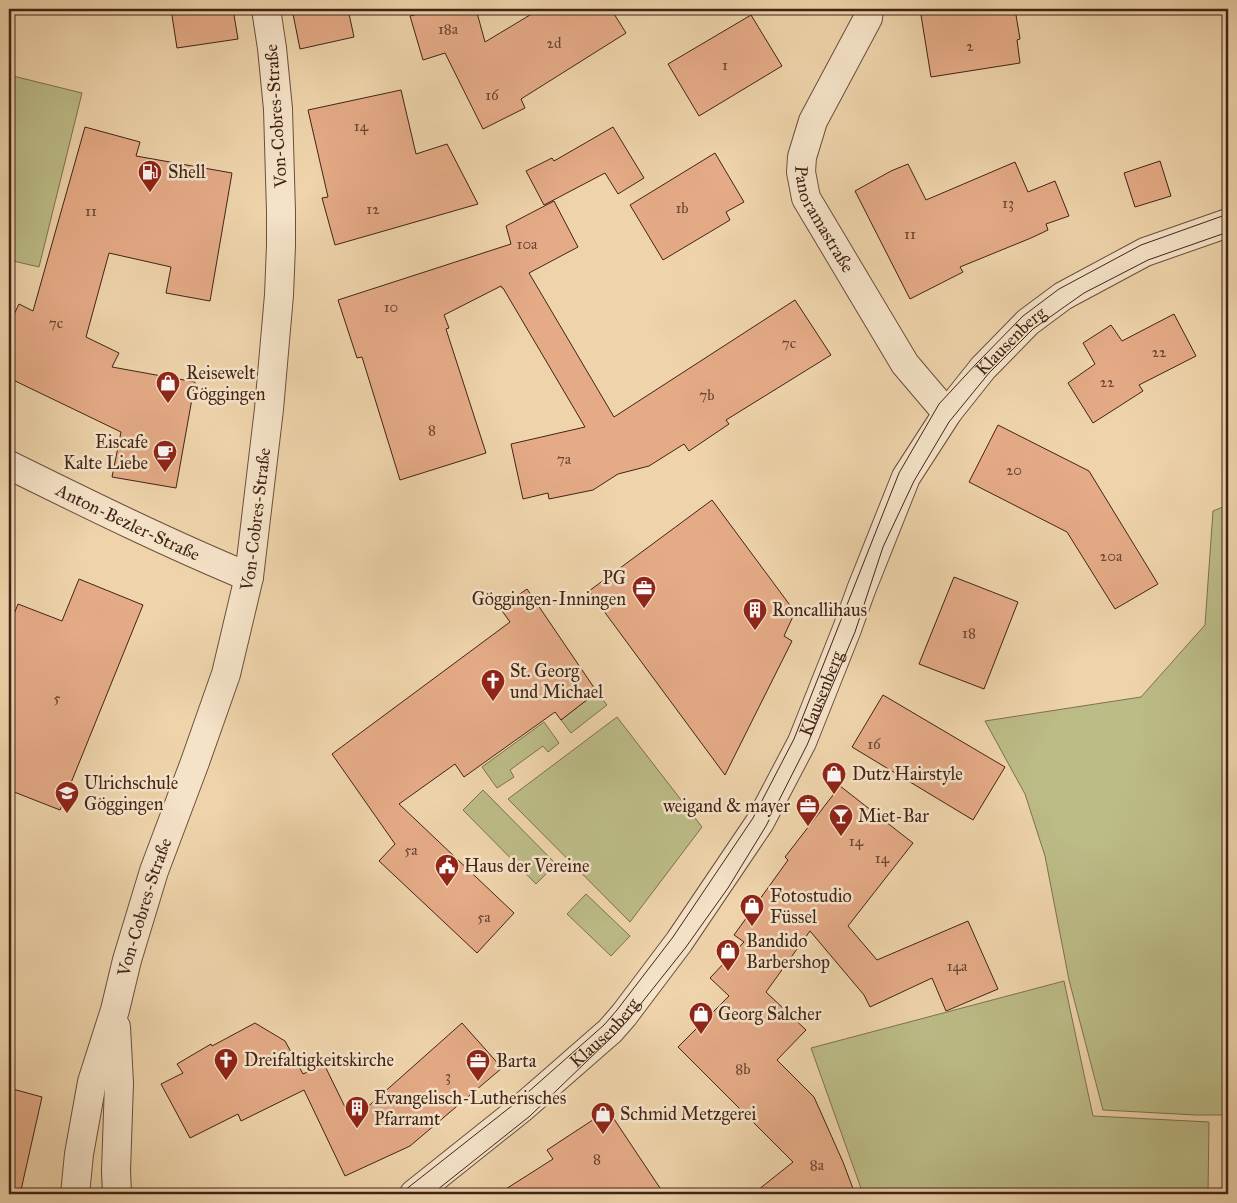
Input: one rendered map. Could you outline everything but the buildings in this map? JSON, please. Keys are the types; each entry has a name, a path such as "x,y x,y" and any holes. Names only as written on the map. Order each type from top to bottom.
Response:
{"street":[{"name":"Von-Cobres-Straße","path":"75,1194 79,1154 92,1082 115,1010 127,960 154,871 226,674 249,577 270,409 279,304 281,246 282,212 278,109 266,9"},
{"name":"Panoramastraße","path":"870,9 868,18 812,121 800,172 806,198 905,364 948,412"},
{"name":"Klausenberg","path":"414,1194 523,1107 610,1031 679,942 760,822 802,742 906,477 948,412 983,368 1028,322 1063,296 1145,252 1228,223"},
{"name":"Anton-Bezler-Straße","path":"9,465 134,526 249,577"},
{"name":"Von-Cobres-Straße","path":"115,1010 119,1083 117,1194"}],"green space":[{"path":"9,75 82,93 39,267 9,260"},
{"path":"1228,505 1228,1115 1103,1110 1069,980 1045,856 1025,794 985,721 1141,697 1205,625 1213,511"},
{"path":"597,692 607,705 571,733 561,720"},
{"path":"617,717 702,827 630,922 508,799"},
{"path":"544,722 559,743 548,752 543,746 510,770 514,777 497,788 482,767"},
{"path":"483,790 556,864 536,884 463,810"},
{"path":"586,894 630,936 611,956 567,914"},
{"path":"1064,981 1093,1116 1209,1122 1208,1194 863,1194 811,1048"}],"tram line":[{"path":"400,1194 518,1101 604,1025 673,937 753,818 794,739 899,473 939,404 1023,316 1059,289 1141,245 1228,214"},
{"path":"432,1194 530,1116 614,1035 686,947 728,888 766,826 807,745 855,632 883,547 914,481 949,422 989,373 1033,329 1084,293 1148,260 1228,232"}],"place":[{"name":"Shell","path":"150,193"},
{"name":"Reisewelt Göggingen","path":"168,404"},
{"name":"Eiscafe Kalte Liebe","path":"165,473"},
{"name":"PG Göggingen-Inningen","path":"644,609"},
{"name":"Roncallihaus","path":"755,631"},
{"name":"St. Georg und Michael","path":"493,702"},
{"name":"Dutz Hairstyle","path":"834,795"},
{"name":"Ulrichschule Göggingen","path":"67,814"},
{"name":"weigand & mayer","path":"808,827"},
{"name":"Miet-Bar","path":"841,837"},
{"name":"Haus der Vereine","path":"447,887"},
{"name":"Fotostudio Füssel","path":"752,927"},
{"name":"Bandido Barbershop","path":"728,972"},
{"name":"Georg Salcher","path":"701,1035"},
{"name":"Dreifaltigkeitskirche","path":"226,1081"},
{"name":"Barta","path":"478,1082"},
{"name":"Evangelisch-Lutherisches Pfarramt","path":"357,1129"},
{"name":"Schmid Metzgerei","path":"603,1135"}]}
